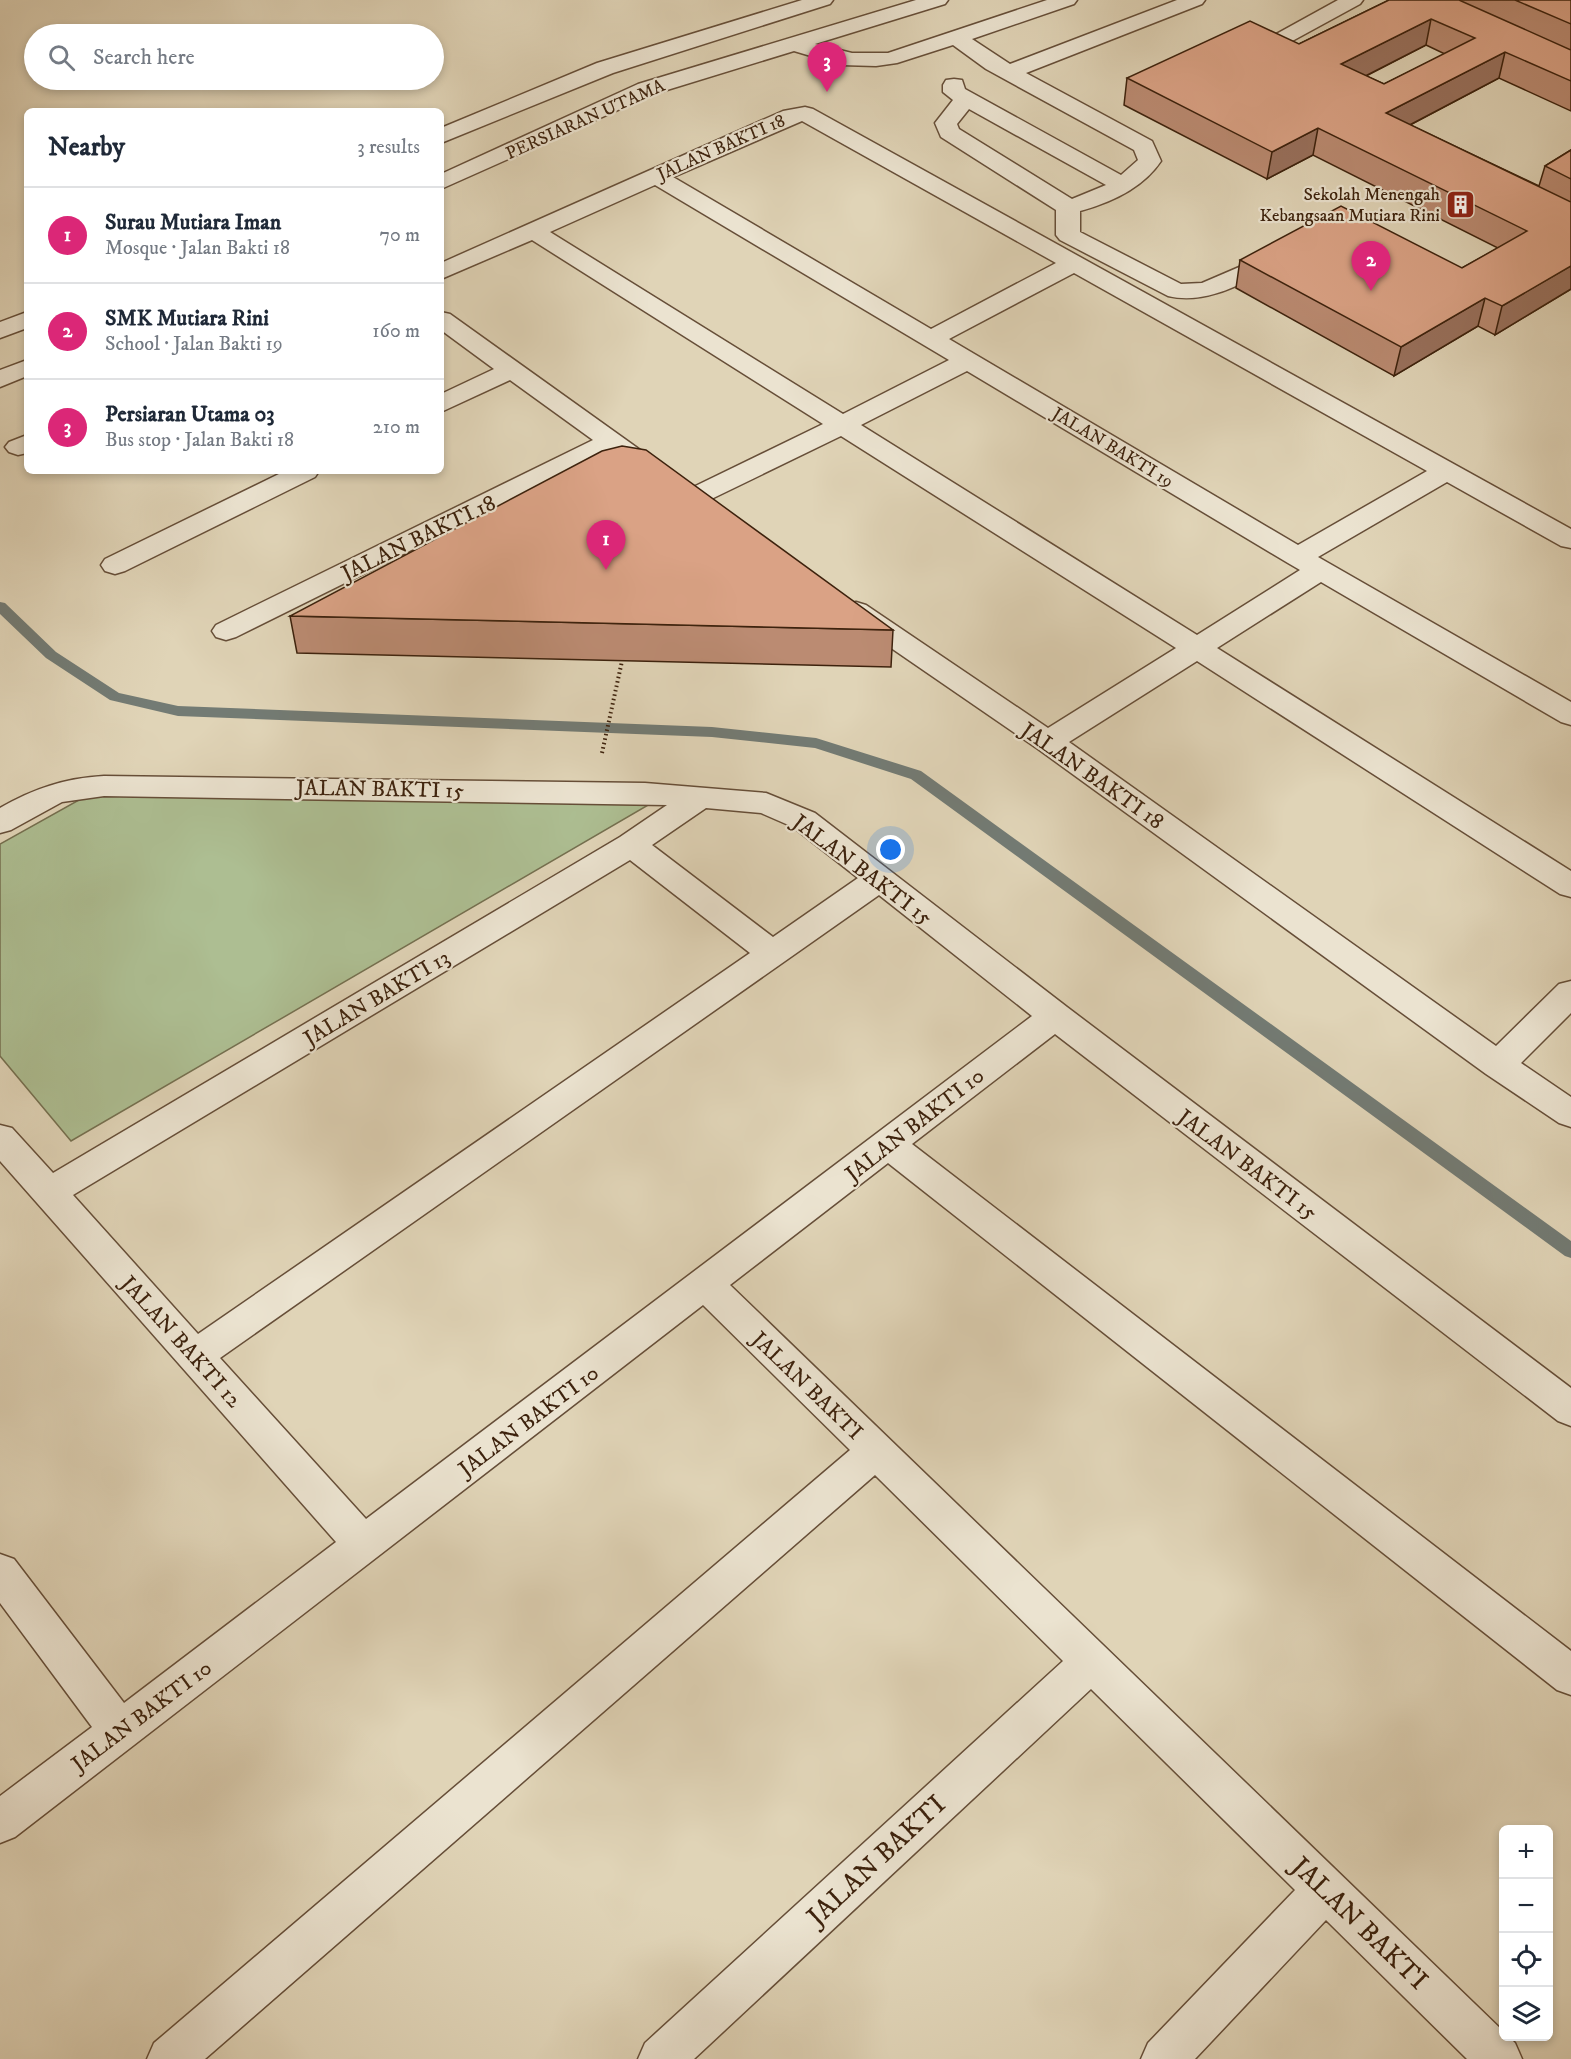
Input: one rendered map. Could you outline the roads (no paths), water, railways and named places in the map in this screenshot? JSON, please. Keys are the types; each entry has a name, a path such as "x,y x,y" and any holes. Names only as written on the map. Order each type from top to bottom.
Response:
{"street":[{"name":"PERSIARAN UTAMA","path":"444,135 605,68 824,0"},
{"name":"PERSIARAN UTAMA","path":"444,181 646,89 938,0"},
{"path":"795,44 834,59 862,62 890,59 1067,0"},
{"path":"1122,185 954,92 953,83 1195,0"},
{"path":"1265,48 1353,0"},
{"path":"956,37 1002,68 1144,146 1150,161 1135,178 1094,202 1068,207 949,132 946,123 967,98"},
{"name":"JALAN BAKTI 18","path":"444,271 790,116 806,114 1073,264"},
{"name":"JALAN BAKTI 19","path":"656,177 1571,715"},
{"path":"1068,207 1068,236 1176,291 1192,294 1265,263"},
{"path":"533,231 1571,886"},
{"path":"930,339 1073,264 1571,540"},
{"path":"0,331 24,320"},
{"path":"444,321 610,442 722,519"},
{"path":"692,498 967,361"},
{"path":"0,379 24,368"},
{"path":"444,403 511,370"},
{"name":"JALAN BAKTI 18","path":"226,632 610,442"},
{"path":"1048,742 1197,648 1309,563 1446,471"},
{"path":"115,565 300,474"},
{"name":"JALAN BAKTI 18","path":"831,593 1048,742 1498,1065 1571,1114"},
{"name":"JALAN BAKTI 15","path":"0,822 35,802 59,792 85,787 173,786 593,792 701,796 766,803 804,820 1055,1016 1571,1410"},
{"name":"JALAN BAKTI 13","path":"48,1193 631,845 701,796"},
{"path":"631,845 772,953"},
{"path":"195,1356 879,879"},
{"path":"1498,1065 1571,993"},
{"name":"JALAN BAKTI 10","path":"0,1822 1055,1016"},
{"name":"JALAN BAKTI 12","path":"0,1138 364,1545"},
{"path":"888,1144 1571,1676"},
{"name":"JALAN BAKTI","path":"705,1284 1499,2059"},
{"path":"170,2059 876,1451"},
{"path":"0,1572 120,1731"},
{"name":"JALAN BAKTI","path":"661,2059 1091,1662"},
{"path":"1164,2059 1325,1890"}],"waterway":[{"path":"0,606 51,655 115,697 178,711 712,732 816,743 916,775 1571,1251"}],"place":[{"name":"Persiaran Utama 03","path":"827,92"},
{"name":"Sekolah Menengah Kebangsaan Mutiara Rini","path":"1461,204"},
{"name":"SMK Mutiara Rini","path":"1371,291"},
{"name":"Surau Mutiara Iman","path":"606,570"}]}
